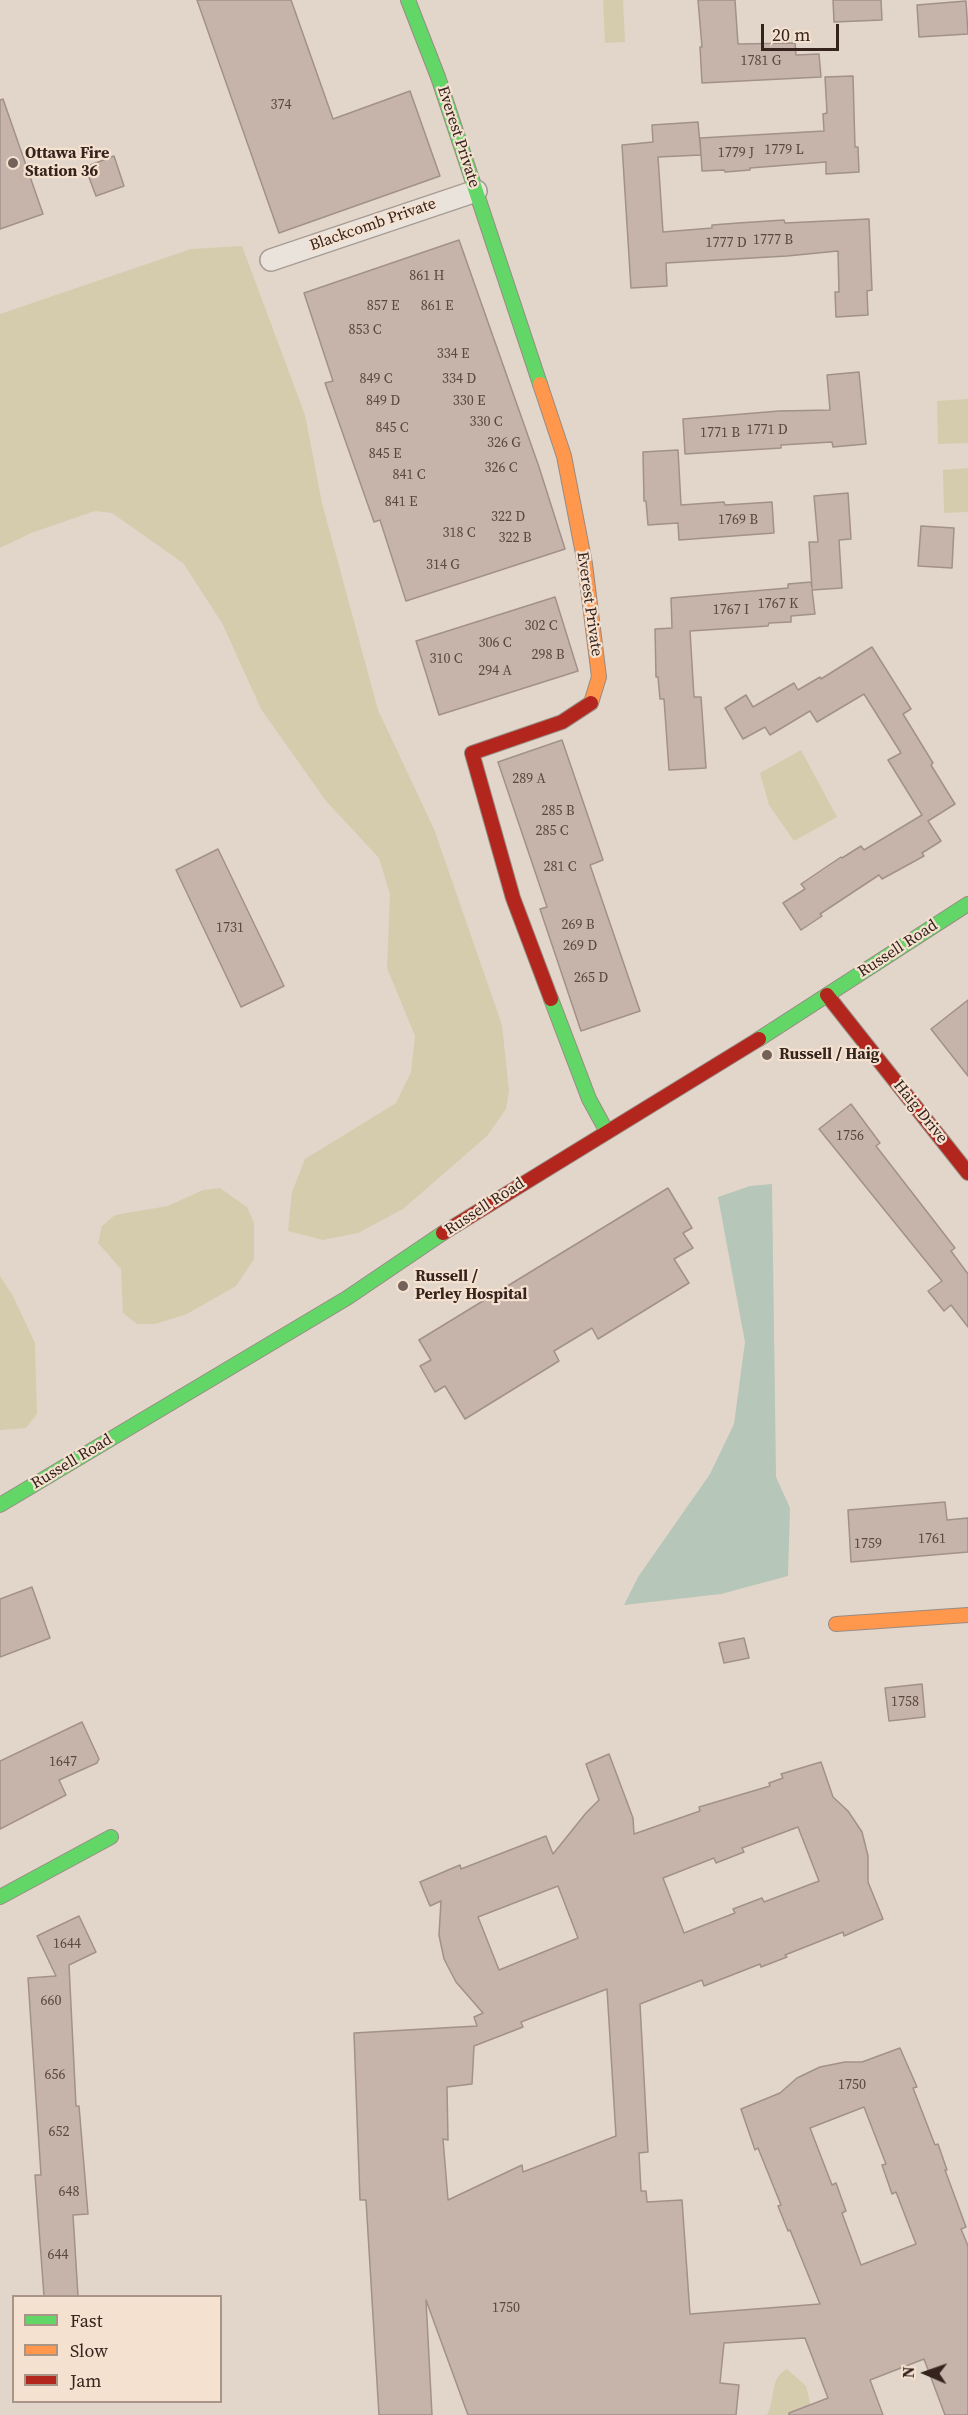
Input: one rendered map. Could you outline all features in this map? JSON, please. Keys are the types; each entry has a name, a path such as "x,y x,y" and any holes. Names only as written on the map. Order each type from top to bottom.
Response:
{"street":[{"name":"Everest Private","path":"408,0 438,77 564,456 585,564 599,677 590,705 562,722 471,753 513,898 589,1099 606,1130"},
{"name":"Blackcomb Private","path":"271,260 476,191"},
{"name":"Russell Road","path":"0,1505 346,1298 386,1270 606,1130 827,995 968,904"},
{"name":"Haig Drive","path":"827,995 968,1173"},
{"path":"836,1624 968,1615"},
{"path":"0,1897 111,1837"}],"shaded area":[{"path":"603,0 623,0 625,42 605,43"},
{"path":"242,246 305,415 322,503 378,710 434,829 502,1025 509,1091 506,1109 487,1136 403,1209 358,1233 323,1240 288,1231 292,1192 305,1159 396,1103 411,1072 415,1036 387,968 390,894 379,858 326,801 261,709 222,623 183,563 112,513 95,511 31,533 0,548 0,314 191,249"},
{"path":"968,399 968,443 938,444 937,401"},
{"path":"968,468 968,512 944,513 943,470"},
{"path":"801,750 837,817 794,841 769,805 760,773"},
{"path":"772,1184 776,1477 790,1508 788,1576 721,1594 624,1605 638,1577 710,1474 734,1424 745,1342 718,1197 750,1186"},
{"path":"220,1188 247,1207 254,1223 254,1259 236,1286 187,1314 155,1324 137,1324 123,1313 121,1269 98,1243 102,1226 115,1215 168,1206 203,1190"},
{"path":"0,1276 13,1296 35,1343 37,1414 26,1428 0,1430"},
{"path":"787,2369 806,2386 813,2415 767,2415 775,2383 781,2373"}],"building":[{"path":"197,0 291,0 333,119 410,91 440,176 279,233"},
{"path":"698,0 735,0 738,44 795,43 796,55 819,54 821,77 702,83"},
{"path":"833,0 881,0 882,20 834,22"},
{"path":"966,1 968,34 919,37 917,5"},
{"path":"853,76 855,147 858,147 859,172 826,174 826,162 725,172 724,170 702,171 700,138 824,131 823,114 827,113 825,77"},
{"name":"Ottawa Fire Station 36","path":"3,99 43,214 0,229 0,100"},
{"path":"698,122 701,155 658,157 663,232 712,228 712,225 784,220 785,223 869,219 872,290 867,291 868,315 836,317 835,292 839,292 838,251 666,263 667,286 631,288 622,145 653,142 652,125"},
{"path":"114,156 124,186 96,196 85,167"},
{"path":"459,240 539,467 565,549 406,601 380,520 374,522 325,383 333,381 304,293"},
{"path":"859,372 866,444 833,447 832,442 781,445 781,448 685,454 683,419 779,411 830,410 827,375"},
{"path":"678,450 681,505 772,502 774,533 679,540 678,523 648,525 646,501 644,501 643,452"},
{"path":"848,493 851,539 839,540 842,588 812,590 815,614 791,616 791,622 769,623 768,626 690,631 694,697 701,697 706,768 669,770 664,699 660,699 658,677 656,677 655,629 672,628 671,598 788,588 788,584 811,582 812,588 809,542 818,542 814,496"},
{"path":"921,526 954,528 952,568 918,566"},
{"path":"555,597 578,671 439,715 416,641"},
{"path":"872,647 911,709 903,714 955,804 928,821 941,841 922,853 924,856 882,879 879,875 820,914 822,916 801,930 783,903 805,889 801,884 841,857 861,846 864,850 922,815 888,760 901,753 864,694 817,722 810,711 770,735 765,727 743,739 725,708 746,695 753,707 794,683 798,690 820,677 821,679"},
{"path":"562,740 603,860 590,865 640,1011 581,1031 540,909 547,907 498,762"},
{"path":"218,849 284,986 241,1007 176,870"},
{"path":"968,1000 968,1076 931,1029"},
{"path":"851,1104 880,1143 876,1146 955,1248 951,1251 968,1274 968,1327 951,1305 944,1311 928,1291 942,1281 819,1129"},
{"path":"668,1188 692,1228 683,1233 693,1248 674,1259 689,1283 598,1339 592,1328 554,1351 559,1361 465,1419 445,1386 435,1392 420,1366 431,1360 419,1340"},
{"path":"945,1502 947,1520 968,1518 968,1552 851,1562 848,1510"},
{"path":"32,1587 50,1638 0,1657 0,1599"},
{"path":"744,1638 749,1658 724,1663 719,1643"},
{"path":"922,1684 925,1717 889,1721 885,1688"},
{"path":"82,1722 99,1759 97,1763 59,1780 66,1795 0,1829 0,1761"},
{"path":"609,1754 633,1818 634,1834 700,1811 699,1807 770,1786 769,1783 783,1778 781,1774 821,1762 833,1797 848,1811 862,1832 868,1856 868,1882 883,1919 844,1936 843,1932 761,1967 760,1964 704,1986 702,1980 640,2004 648,2152 639,2153 641,2191 646,2191 647,2202 682,2200 690,2314 820,2304 778,2206 781,2205 758,2148 755,2150 741,2109 780,2093 797,2078 820,2067 845,2062 862,2062 900,2048 917,2087 913,2088 935,2145 938,2144 966,2227 961,2229 968,2246 968,2415 945,2415 924,2359 870,2380 883,2415 789,2415 789,2413 828,2398 805,2338 724,2343 720,2383 739,2385 736,2415 468,2415 426,2300 432,2415 379,2415 366,2200 360,2200 354,2033 477,2026 474,2017 483,2013 456,1982 444,1959 439,1935 441,1901 430,1906 420,1882 460,1865 461,1869 546,1836 553,1854 599,1800 586,1764","holes":["798,1827 819,1881 764,1902 762,1898 733,1909 735,1913 684,1933 663,1878 714,1858 716,1863 744,1852 742,1848","558,1886 578,1938 499,1970 478,1917","607,1989 616,2136 523,2172 522,2165 448,2200 443,2139 448,2140 447,2087 472,2084 474,2046 523,2027 521,2022","864,2107 886,2164 882,2165 892,2194 896,2192 916,2244 861,2265 842,2213 846,2211 836,2183 832,2185 810,2128"]},
{"path":"79,1916 96,1952 69,1965 76,2106 79,2106 88,2214 73,2215 78,2295 44,2295 35,2175 41,2175 28,1978 56,1976 37,1936"}],"traffic: fast":[{"path":"408,0 438,77 540,384"},
{"path":"759,1039 968,904"},
{"path":"551,999 589,1099 606,1130"},
{"path":"0,1505 347,1298 443,1233"},
{"path":"0,1897 111,1837"}],"traffic: slow":[{"path":"540,384 564,456 585,564 599,677 591,703"},
{"path":"836,1624 968,1615"}],"traffic: jam":[{"path":"551,999 513,898 472,753 562,722 591,703"},
{"path":"827,995 968,1173"},
{"path":"443,1233 759,1039"}],"place":[{"name":"Ottawa Fire Station 36","path":"13,163"},
{"name":"Russell / Haig","path":"767,1055"},
{"name":"Russell / Perley Hospital","path":"403,1286"}]}
